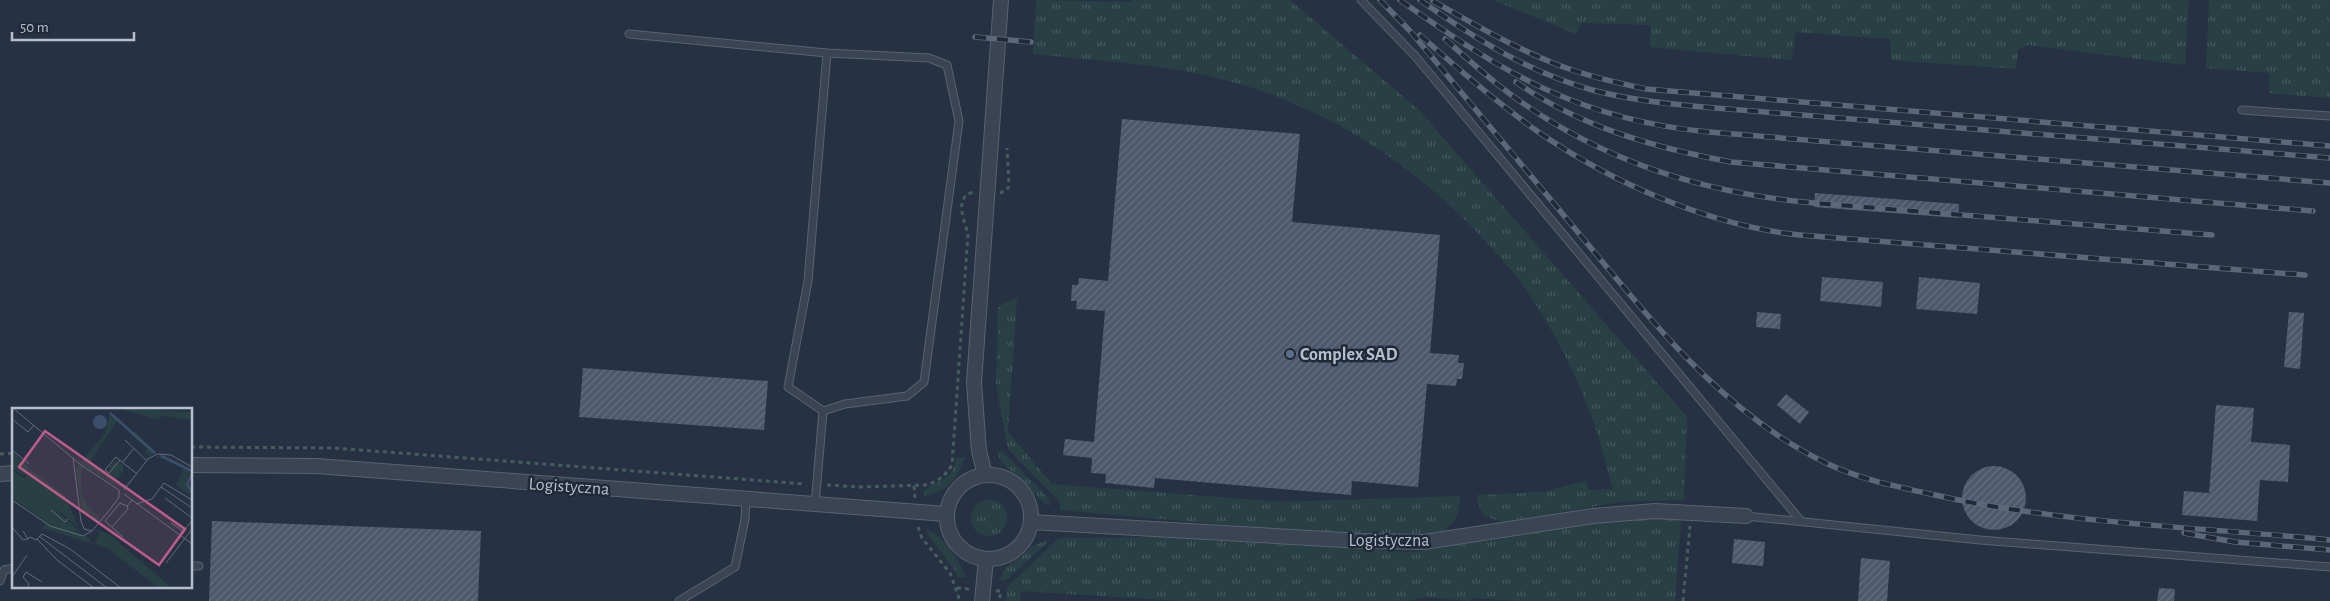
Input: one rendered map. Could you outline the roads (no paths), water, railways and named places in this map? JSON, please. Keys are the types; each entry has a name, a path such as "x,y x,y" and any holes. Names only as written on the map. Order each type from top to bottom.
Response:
{"street":[{"path":"985,475 979,451 974,383 1001,0"},
{"name":"Logistyczna","path":"192,464 316,466 946,514"},
{"path":"985,475 1001,477 1016,484 1028,502 1030,522 1027,534 1013,551 1003,556 986,559 971,555 954,541 949,531 946,514 950,499 956,490 974,477 985,475"},
{"name":"Logistyczna","path":"1030,522 1362,541 1424,542 1593,516 1655,511 1746,516"},
{"path":"982,601 986,559"}],"lane":[{"path":"1361,0 1375,12 1416,57 1801,521"},
{"path":"629,34 827,53 929,58 947,65 959,121 924,382 907,396 845,404 823,410 788,387 808,281 827,53"},
{"path":"2242,110 2330,116"},
{"path":"815,504 823,410"},
{"path":"679,601 735,567 745,519 746,499"},
{"path":"1746,516 1989,540 2330,568"},
{"path":"0,581 4,570 12,568"}],"railway":[{"path":"1380,0 1411,32 1660,329 1721,391 1754,419 1790,443 1828,464 1867,479 1984,505 2082,519 2330,540"},
{"path":"1400,0 1474,50 1509,71 1545,89 1621,117 1663,126 1709,132 2330,183"},
{"path":"1420,0 1482,41 1526,65 1572,84 1626,97 1701,107 2330,158"},
{"path":"1433,1 1507,42 1553,63 1587,75 1646,89 2330,146"},
{"path":"1420,35 1507,109 1566,150 1596,168 1662,199 1696,212 1731,222 1800,235 2305,275"},
{"path":"975,37 1031,42"},
{"path":"1445,39 1484,74 1527,106 1560,127 1628,160 1701,184 1776,199 1814,203 2212,235"},
{"path":"1516,82 1566,112 1619,134 1675,150 1731,162 2313,211"},
{"path":"2184,533 2235,542 2330,550"}],"place":[{"name":"Complex SAD","path":"1290,354"}]}
